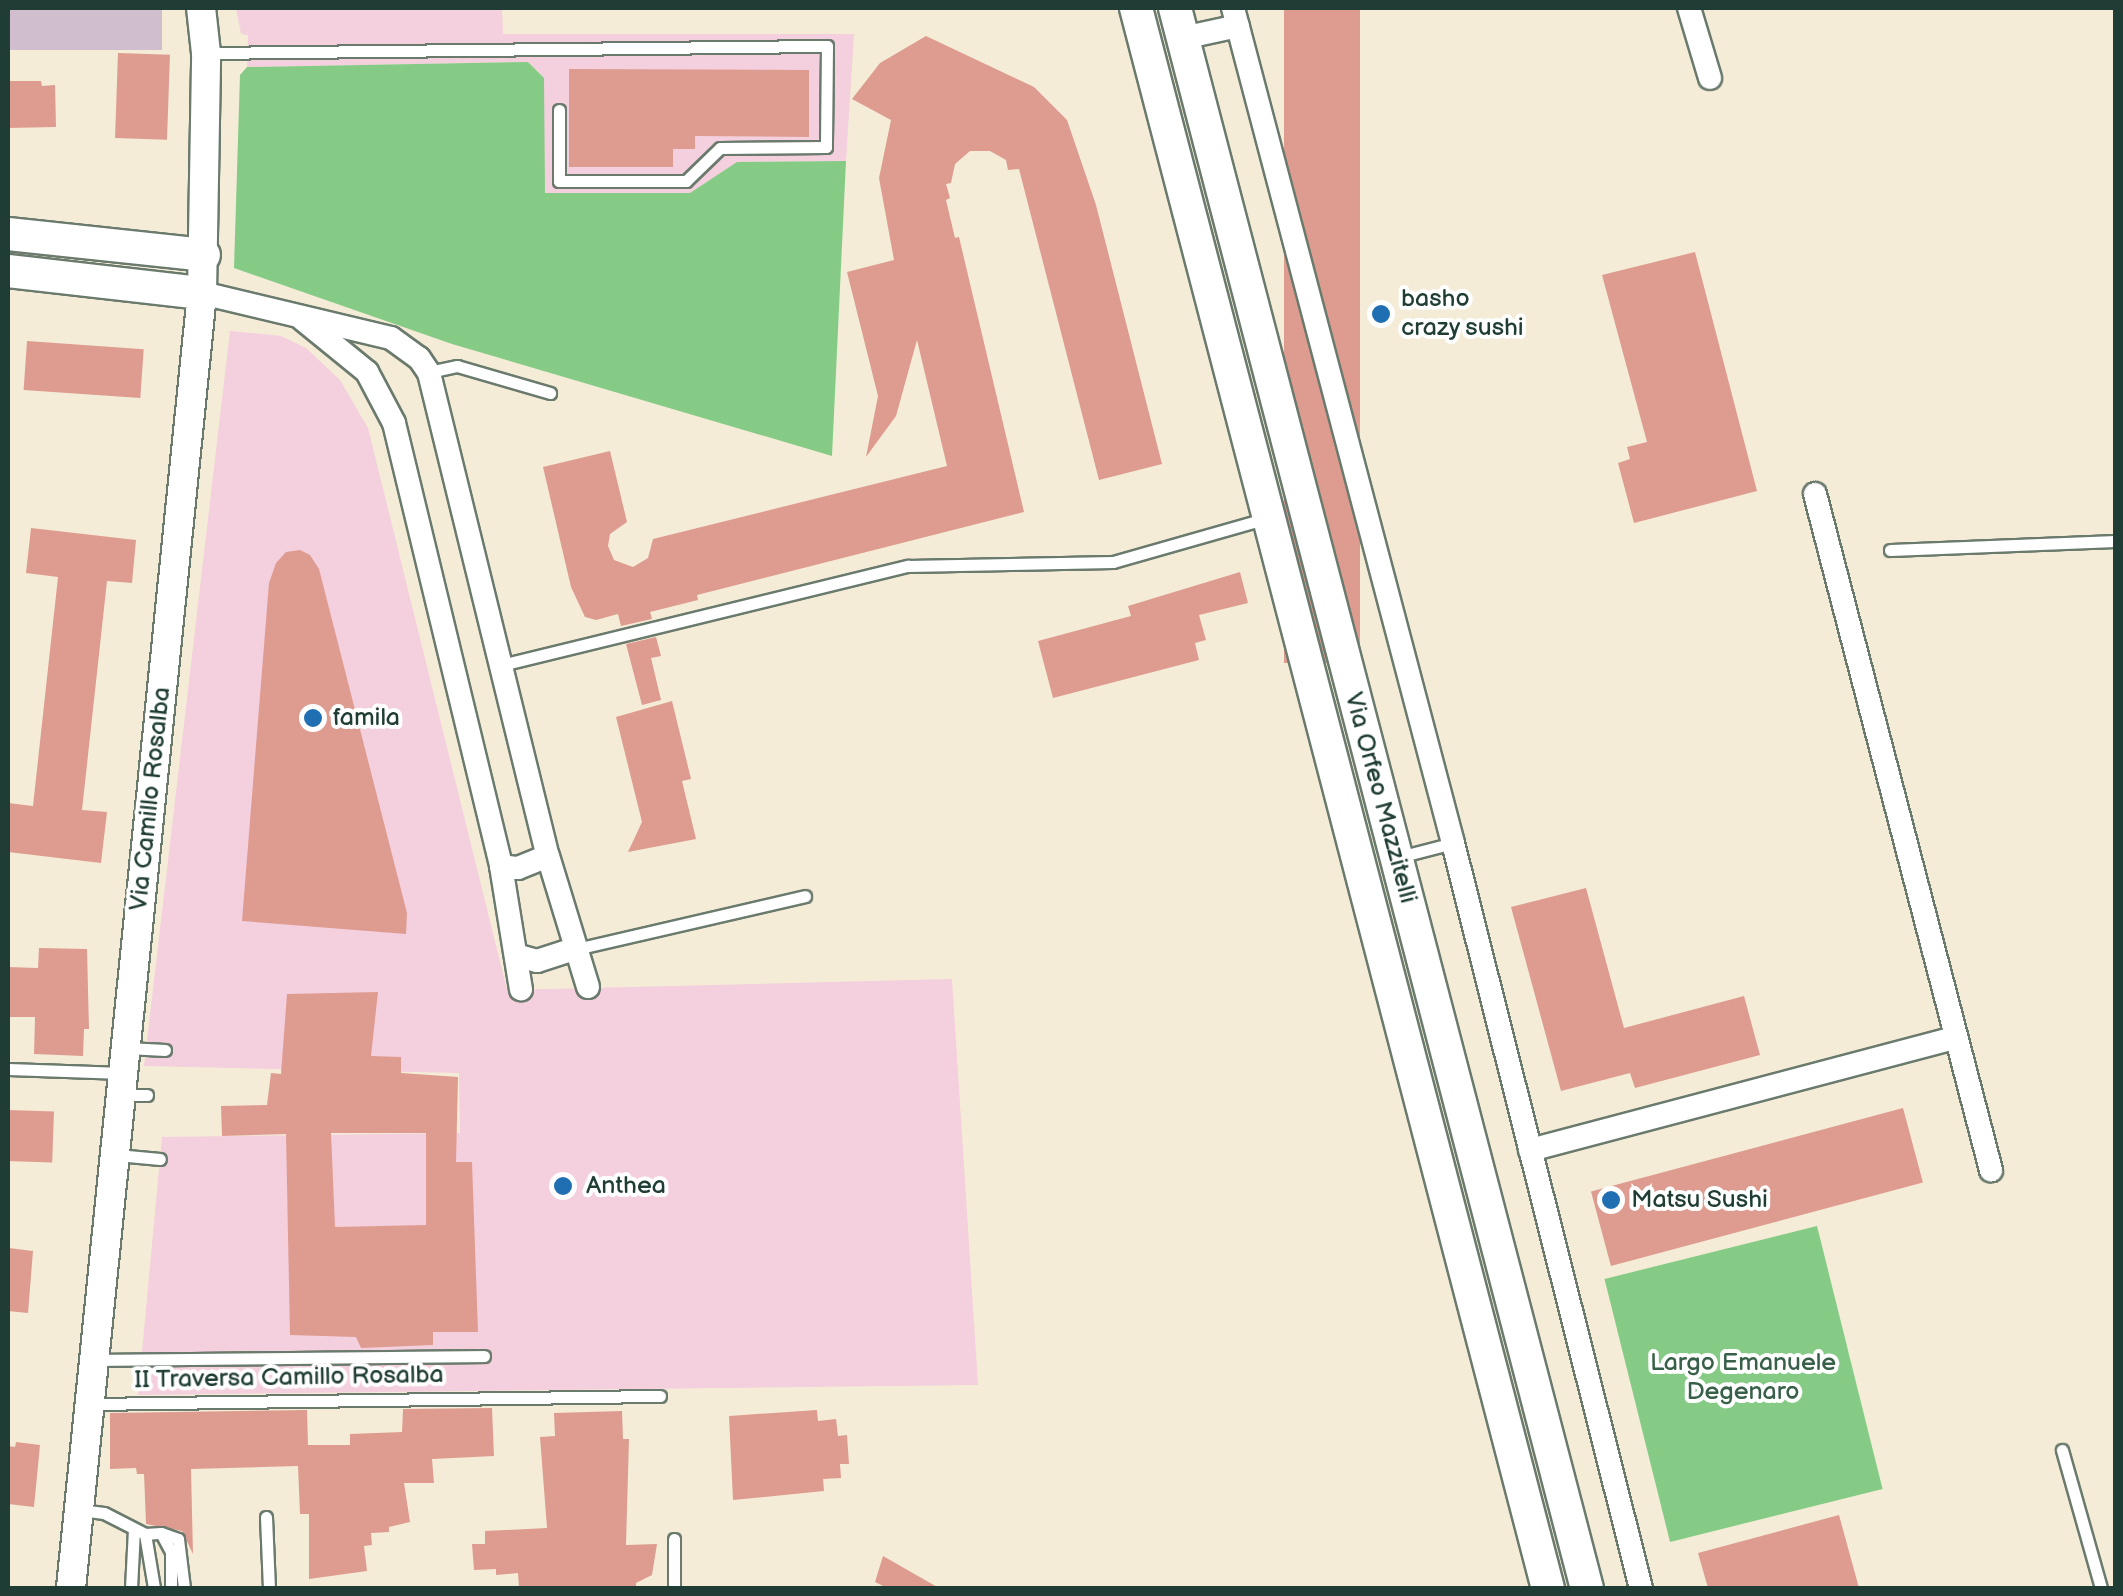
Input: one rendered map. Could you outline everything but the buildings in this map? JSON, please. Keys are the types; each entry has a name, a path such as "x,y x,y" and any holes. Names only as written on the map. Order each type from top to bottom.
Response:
{"main road":[{"name":"Via Orfeo Mazzitelli","path":"1136,8 1548,1588"},
{"name":"Via Orfeo Mazzitelli","path":"1179,23 1587,1588"},
{"path":"8,234 204,255"},
{"path":"8,270 202,292"},
{"path":"1236,393 1262,391 1273,383"},
{"path":"1254,462 1291,452"},
{"path":"1501,1410 1522,1411 1537,1402"},
{"path":"1520,1485 1546,1472 1556,1476"}],"street":[{"name":"Via Camillo Rosalba","path":"71,1588 117,1156 130,1078 202,292 206,53 201,8"},
{"path":"1689,8 1710,78"},
{"path":"1179,23 1235,17 1453,843 1641,1588"},
{"path":"202,292 391,338 420,358 429,372 548,856 588,987"},
{"path":"302,319 366,372 394,423 502,866 521,989"},
{"path":"1814,494 1991,1170"},
{"path":"418,513 461,503"},
{"path":"457,676 501,665"},
{"path":"502,866 518,868 548,856"},
{"path":"516,955 537,961 574,949"},
{"path":"1530,1150 1955,1038"}],"lane":[{"path":"206,53 827,46 826,147 720,148 686,181 559,181 559,110"},
{"path":"429,372 457,366 550,393"},
{"path":"501,665 908,566 1113,562 1268,518"},
{"path":"1890,550 2116,541"},
{"path":"1395,858 1453,843"},
{"path":"574,949 805,896"},
{"path":"8,1069 130,1078 165,1050"},
{"path":"117,1156 160,1159"},
{"path":"96,1360 484,1356"},
{"name":"II Traversa Camillo Rosalba","path":"91,1404 660,1396"},
{"path":"2062,1450 2100,1588"},
{"path":"80,1510 104,1513 140,1531 178,1539 184,1588"},
{"path":"266,1517 270,1588"},
{"path":"131,1588 140,1531"},
{"path":"140,1531 154,1588"},
{"path":"161,1533 171,1552 171,1588"},
{"path":"674,1539 674,1588"}],"shaded area":[{"path":"8,8 162,8 162,50 8,50"},
{"path":"236,8 502,8 503,34 854,34 846,161 738,162 690,193 544,193 544,78 528,62 247,67 248,35 241,34"},
{"name":"Anthea","path":"230,331 281,336 306,348 340,380 368,428 507,990 952,979 978,1385 138,1395 162,1137 460,1133 459,1073 144,1066"}],"green space":[{"path":"528,62 544,78 545,193 690,193 737,162 846,161 832,456 452,344 234,268 240,75 247,67"},
{"name":"Largo Emanuele Degenaro","path":"1817,1226 1883,1489 1670,1542 1605,1279"}],"place":[{"name":"basho crazy sushi","path":"1381,314"},
{"name":"famila","path":"313,718"},
{"name":"Anthea","path":"563,1186"},
{"name":"Matsu Sushi","path":"1611,1200"}]}
